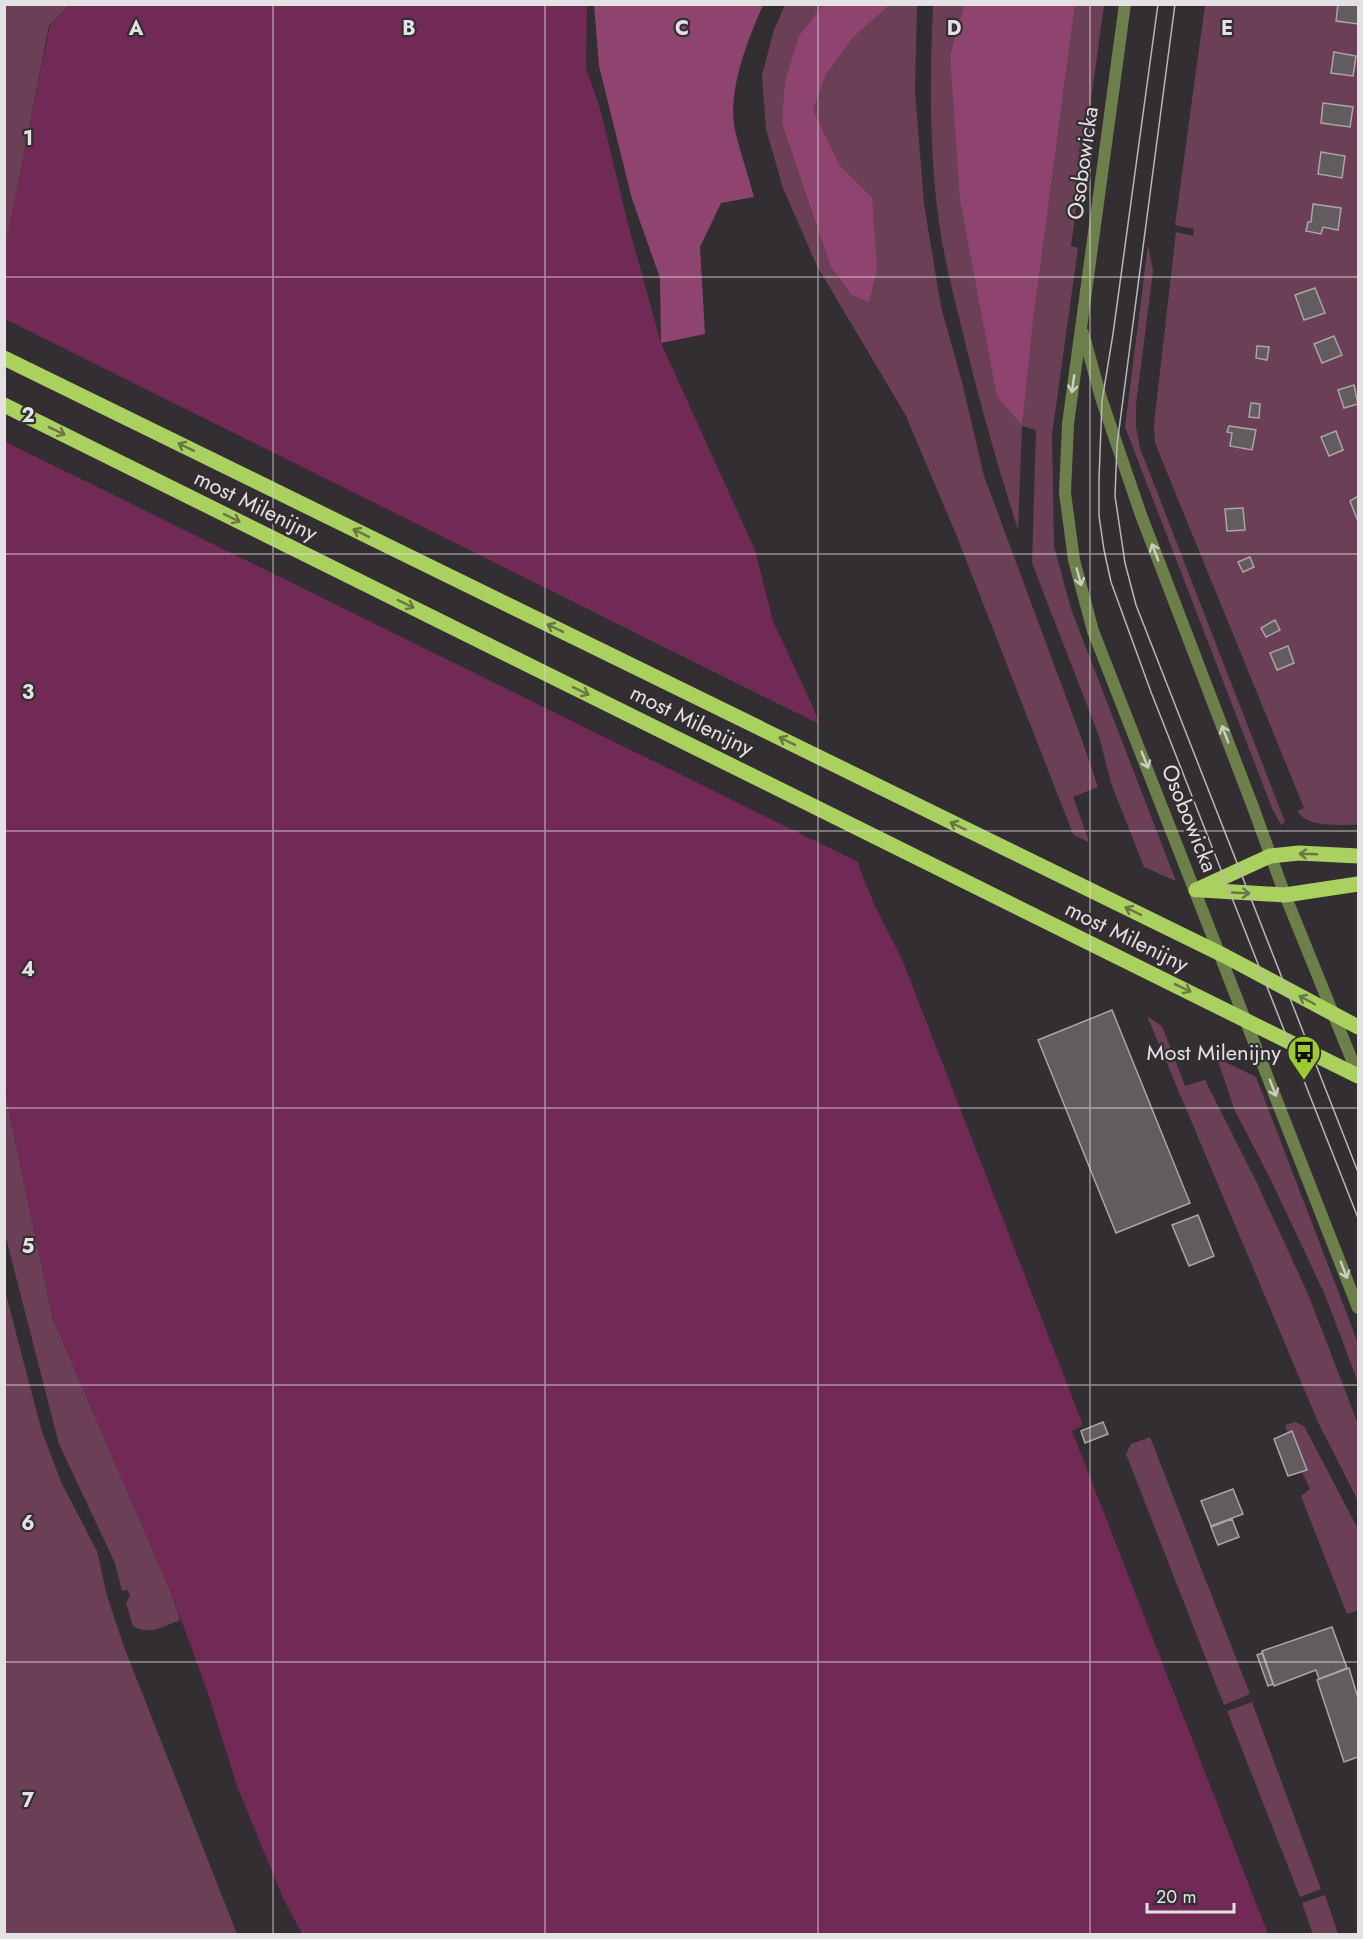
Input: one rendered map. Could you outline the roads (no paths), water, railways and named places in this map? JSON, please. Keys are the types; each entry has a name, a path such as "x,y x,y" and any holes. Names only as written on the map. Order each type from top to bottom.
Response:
{"main road":[{"name":"most Milenijny","path":"4,358 1203,946 1359,1027"},
{"name":"most Milenijny","path":"4,405 1359,1075"},
{"path":"1196,890 1270,856 1299,853 1359,856"},
{"path":"1196,890 1285,895 1359,884"}],"street":[{"name":"Osobowicka","path":"1125,4 1068,424 1065,493 1074,561 1093,631 1359,1308"},
{"name":"Osobowicka","path":"1082,326 1099,391 1141,515 1285,895 1359,1075"}],"tram line":[{"path":"1158,4 1102,401 1099,516 1104,550 1111,582 1151,692 1358,1218"},
{"path":"1175,4 1117,445 1115,496 1125,563 1136,605 1358,1172"}],"place":[{"name":"Most Milenijny","path":"1304,1081"}]}
